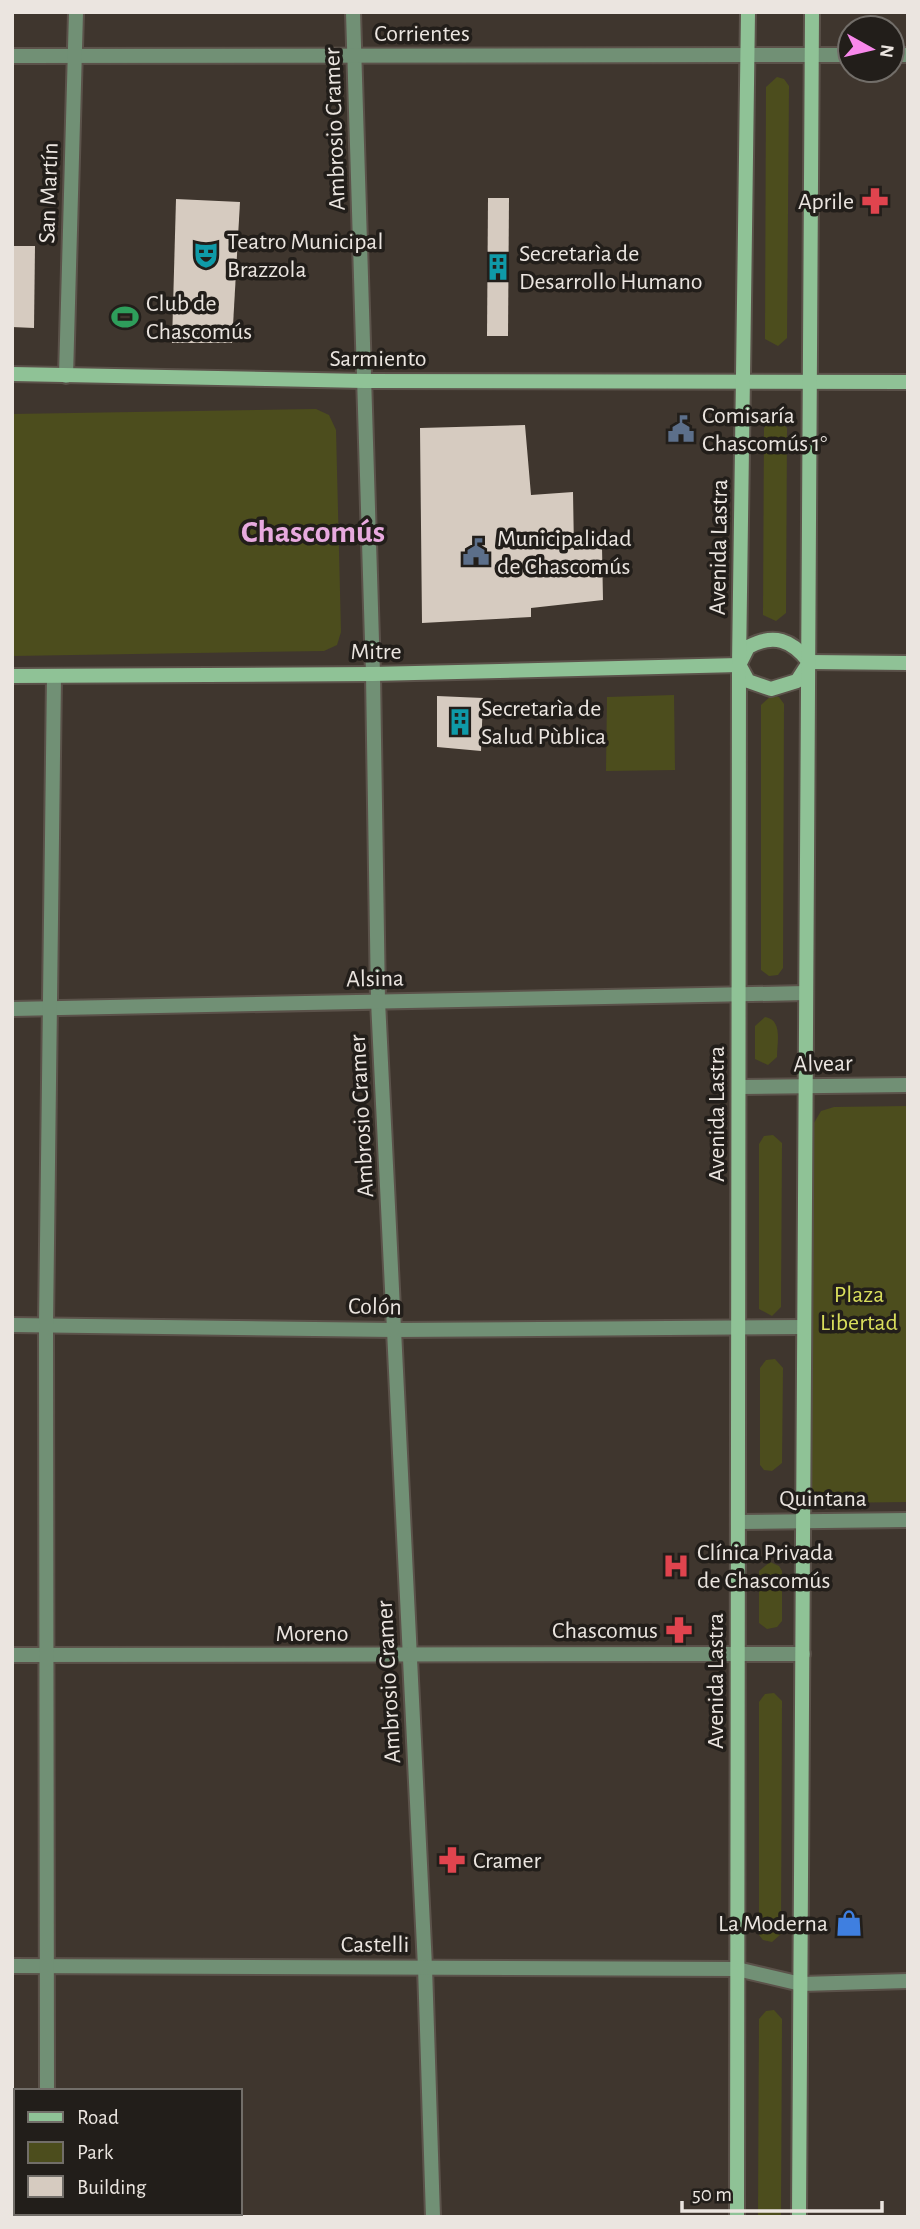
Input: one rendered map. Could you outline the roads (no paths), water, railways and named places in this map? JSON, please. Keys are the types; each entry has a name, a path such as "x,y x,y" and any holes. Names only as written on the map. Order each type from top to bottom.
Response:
{"main road":[{"name":"Avenida Lastra","path":"737,2217 739,665 748,12"},
{"path":"799,2217 812,12"},
{"name":"Sarmiento","path":"12,374 364,381 908,382"},
{"path":"772,638 797,647 809,663 797,681 771,689 748,681 739,665 748,647 772,638"},
{"path":"809,663 908,663"},
{"name":"Mitre","path":"12,676 373,674 739,665"}],"street":[{"name":"San Martín","path":"66,376 76,12"},
{"name":"Ambrosio Cramer","path":"353,12 373,674 378,1001 425,1967 433,2217"},
{"name":"Corrientes","path":"12,56 836,55"},
{"path":"47,2089 49,1966 46,1325 54,676"},
{"name":"Alsina","path":"12,1009 806,993"},
{"name":"Alvear","path":"739,1087 908,1085"},
{"name":"Colón","path":"12,1325 394,1329 804,1327"},
{"name":"Quintana","path":"738,1522 908,1520"},
{"name":"Moreno","path":"12,1655 803,1654"},
{"name":"Castelli","path":"12,1966 737,1969 801,1984 908,1981"}],"place":[{"name":"Aprile","path":"875,201"},
{"name":"Teatro Municipal Brazzola","path":"206,255"},
{"name":"Secretarìa de Desarrollo Humano","path":"498,267"},
{"name":"Club de Chascomús","path":"125,317"},
{"name":"Comisaría Chascomús 1°","path":"681,429"},
{"name":"Municipalidad de Chascomús","path":"476,552"},
{"name":"Secretarìa de Salud Pùblica","path":"460,722"},
{"name":"Clínica Privada de Chascomús","path":"676,1566"},
{"name":"Chascomus","path":"679,1630"},
{"name":"Cramer","path":"452,1860"},
{"name":"La Moderna","path":"849,1923"}],"district":[{"name":"Chascomús","path":"313,531"}],"park label":[{"name":"Plaza Libertad","path":"859,1308"}]}
